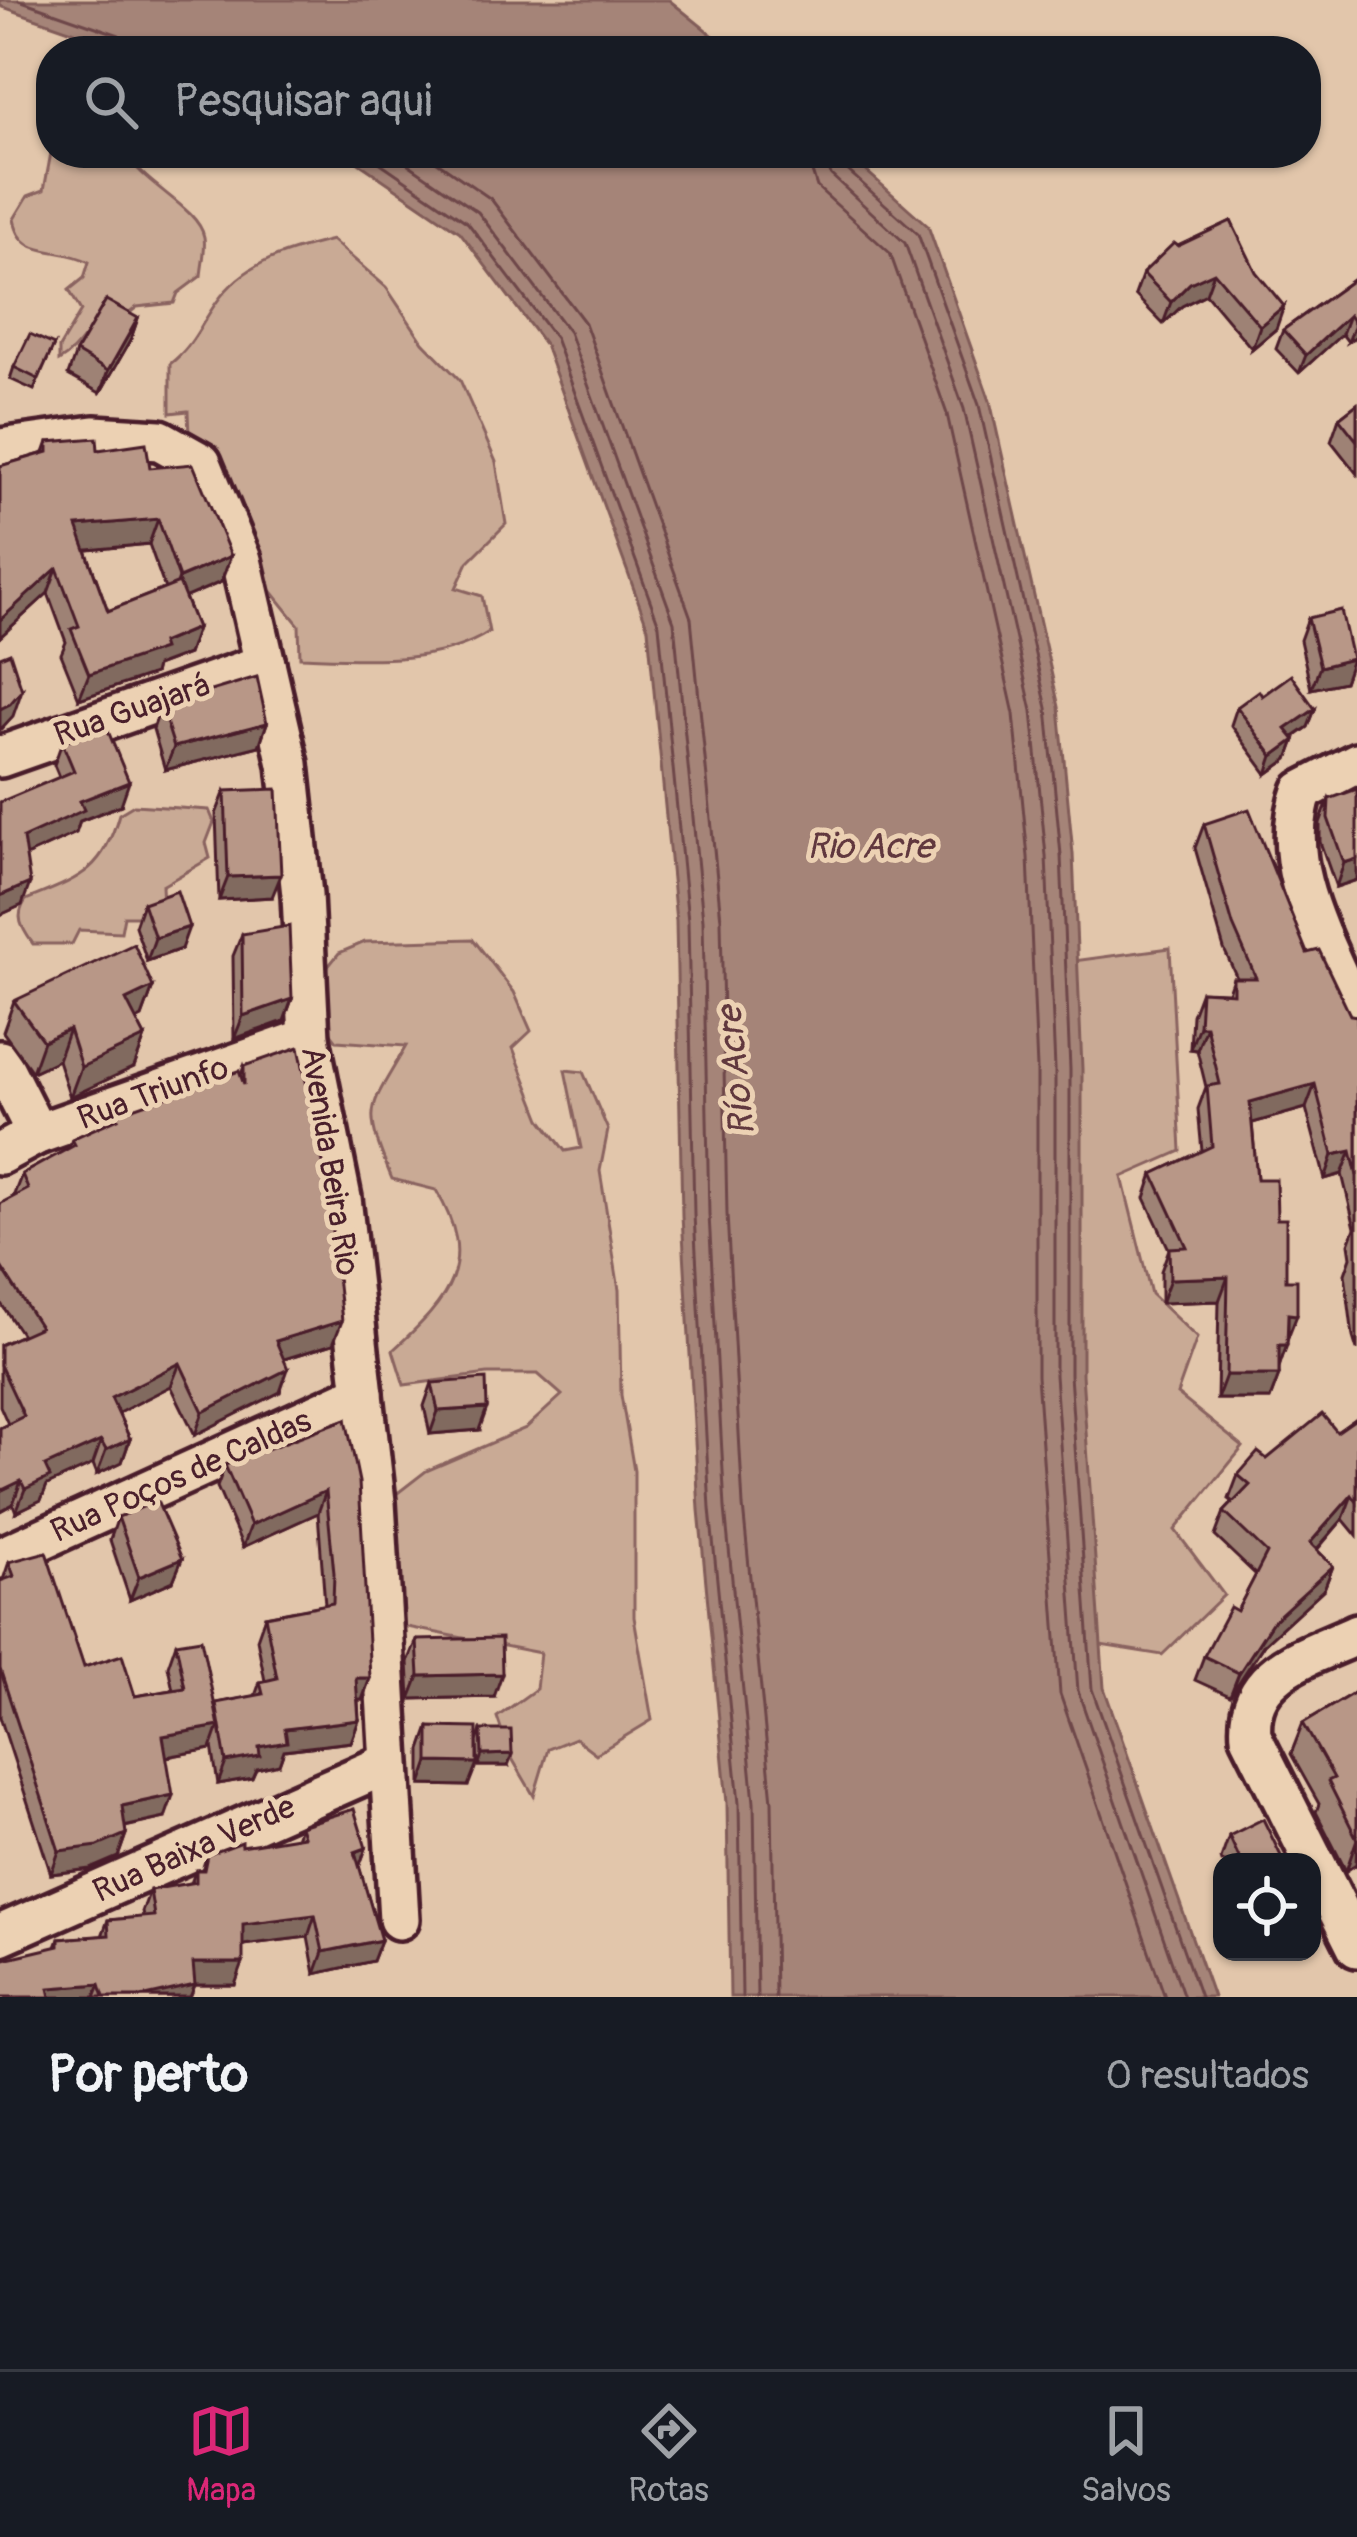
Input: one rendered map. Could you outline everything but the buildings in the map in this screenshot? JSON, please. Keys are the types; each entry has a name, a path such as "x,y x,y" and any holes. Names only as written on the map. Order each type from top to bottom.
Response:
{"street":[{"name":"Avenida Beira Rio","path":"0,449 94,436 160,440 201,464 241,560 288,764 309,1038 341,1198 375,1502 399,1919"},
{"name":"Rua Guajará","path":"0,757 265,664"},
{"path":"1357,763 1303,791 1293,817 1292,854 1357,1021"},
{"name":"Rua Triunfo","path":"0,1154 38,1135 309,1038"},
{"path":"0,1061 38,1135"},
{"name":"Rua Poços de Caldas","path":"0,1558 363,1394"},
{"path":"1357,1634 1278,1671 1255,1698 1251,1736 1357,1947"},
{"name":"Rua Baixa Verde","path":"0,1935 389,1763"}],"shaded area":[{"path":"48,168 138,168 200,226 204,242 201,276 178,293 174,303 137,307 122,319 106,315 59,361 59,348 81,311 69,290 84,278 89,262 33,247 18,232 14,219 28,196 44,190"},
{"path":"332,240 386,287 423,342 460,380 496,462 506,524 468,562 456,588 482,596 489,632 446,651 398,658 300,657 299,625 249,563 254,539 233,531 189,436 188,411 170,413 170,364 191,343 227,289 268,260"},
{"path":"134,805 209,810 214,822 206,843 210,858 162,886 163,904 142,916 124,916 121,932 79,930 72,944 33,944 20,917 26,900 61,885 97,861 119,814"},
{"path":"473,939 514,992 531,1031 513,1048 541,1119 565,1151 581,1148 565,1070 583,1072 608,1130 600,1171 619,1290 621,1395 634,1471 634,1617 652,1720 596,1754 575,1738 548,1749 534,1796 510,1755 497,1717 536,1689 540,1653 397,1625 386,1502 426,1471 526,1428 562,1395 538,1374 488,1374 404,1385 393,1350 443,1295 457,1259 456,1238 436,1190 392,1179 376,1136 377,1097 406,1046 337,1041 319,1018 310,989 339,953 365,942"},
{"path":"1170,948 1181,1151 1122,1177 1151,1294 1197,1338 1177,1394 1243,1447 1175,1530 1224,1595 1162,1655 1051,1637 1044,965"}],"water":[{"path":"0,0 669,0 713,36 87,36 0,6"},
{"name":"Rio Acre","path":"366,168 863,168 928,226 990,401 1059,707 1073,854 1082,1069 1082,1374 1104,1688 1213,1997 730,1997 727,1803 699,1510 682,1216 676,921 648,628 545,345 460,232"}],"water label":[{"name":"Río Acre","path":"736,1071"}]}
